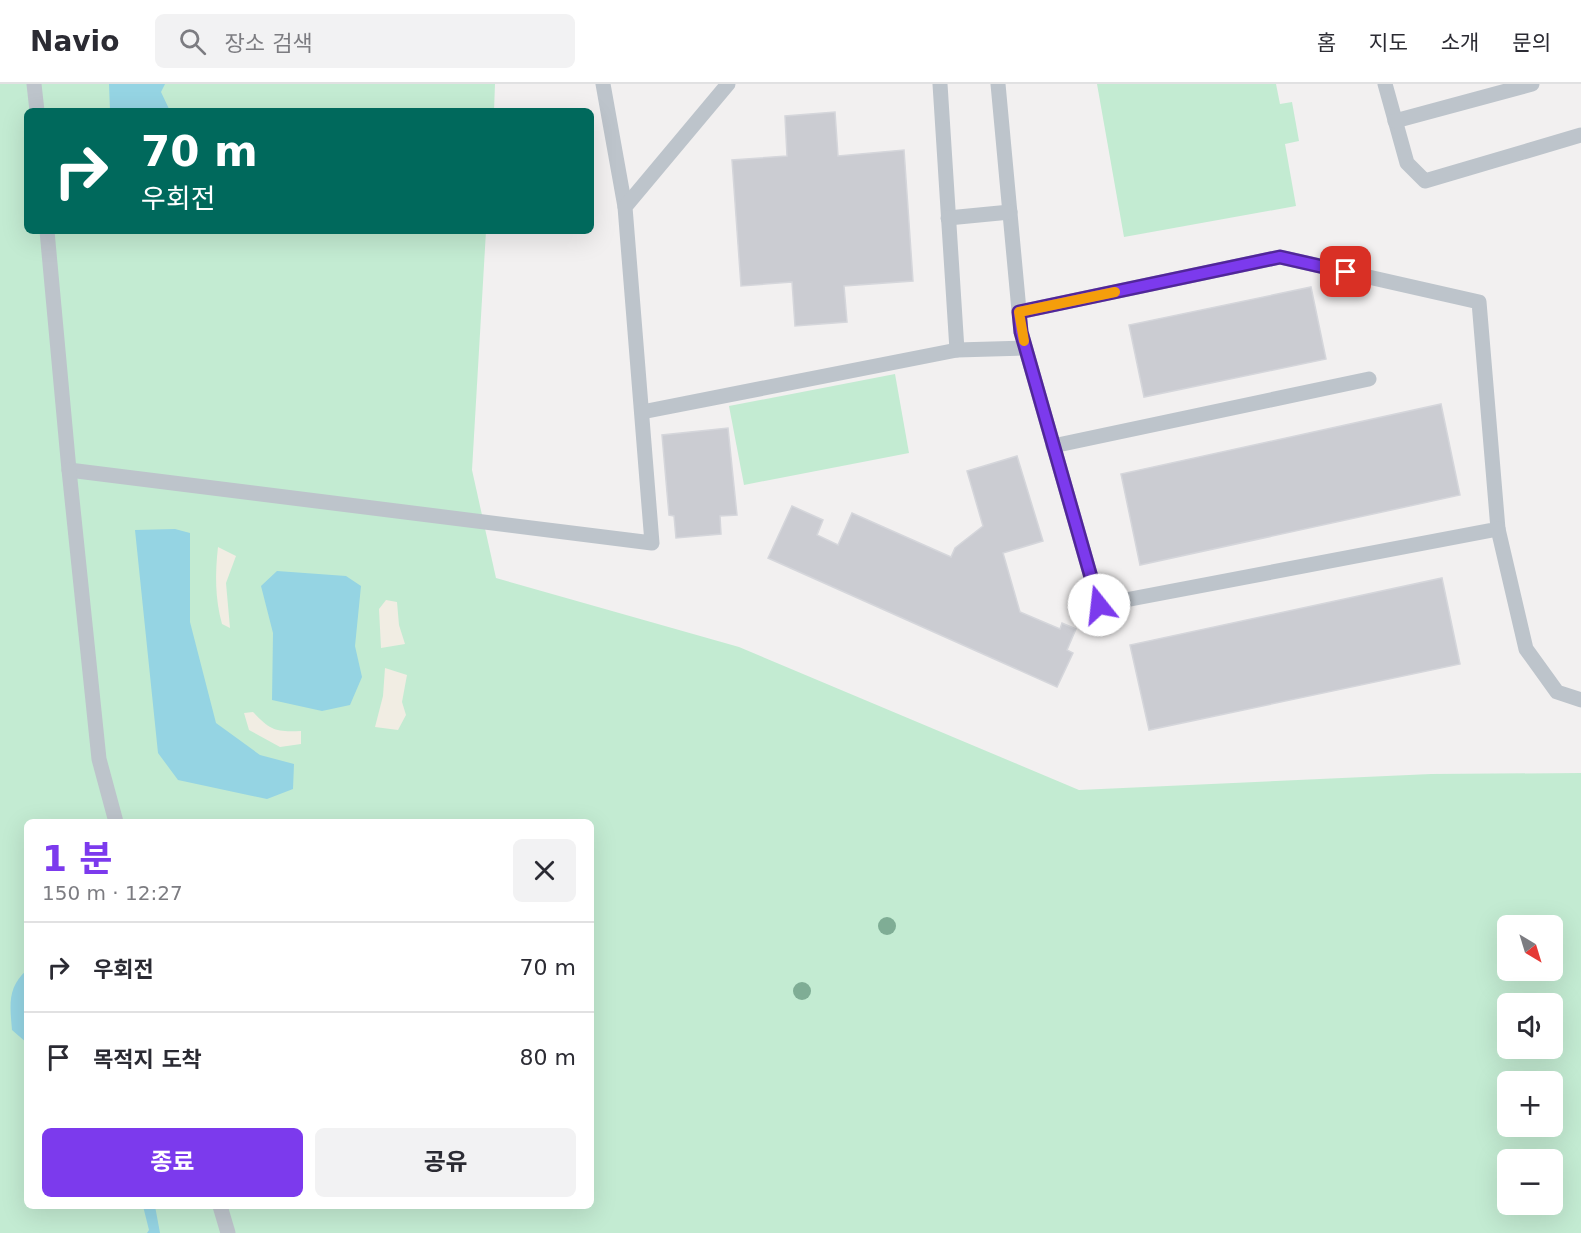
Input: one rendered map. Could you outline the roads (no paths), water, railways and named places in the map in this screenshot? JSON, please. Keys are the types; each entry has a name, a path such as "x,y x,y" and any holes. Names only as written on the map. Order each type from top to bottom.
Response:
{"lane":[{"path":"34,84 37,108"},
{"path":"69,470 652,543 625,207 603,84"},
{"path":"625,207 728,84"},
{"path":"940,84 957,350"},
{"path":"998,84 1021,332 1099,605 1498,529"},
{"path":"1385,84 1407,163 1425,181 1581,135"},
{"path":"1395,121 1532,84"},
{"path":"948,218 1010,212"},
{"path":"47,234 99,759 115,819"},
{"path":"1019,312 1280,257 1479,302 1498,529 1526,649 1557,692 1581,700"},
{"path":"642,412 957,350 1025,348"},
{"path":"1053,446 1369,379"},
{"path":"221,1209 228,1233"}],"water":[{"path":"109,84 165,84 161,92 169,108 110,108"},
{"path":"175,529 190,533 190,622 216,723 260,755 294,764 293,789 267,799 178,780 158,753 135,530"},
{"path":"277,571 346,576 361,586 355,646 362,677 350,705 322,711 272,700 273,633 261,586"},
{"path":"24,973 24,1040 12,1030 11,997"},
{"path":"144,1209 156,1209 160,1233 147,1233 149,1230"}]}
